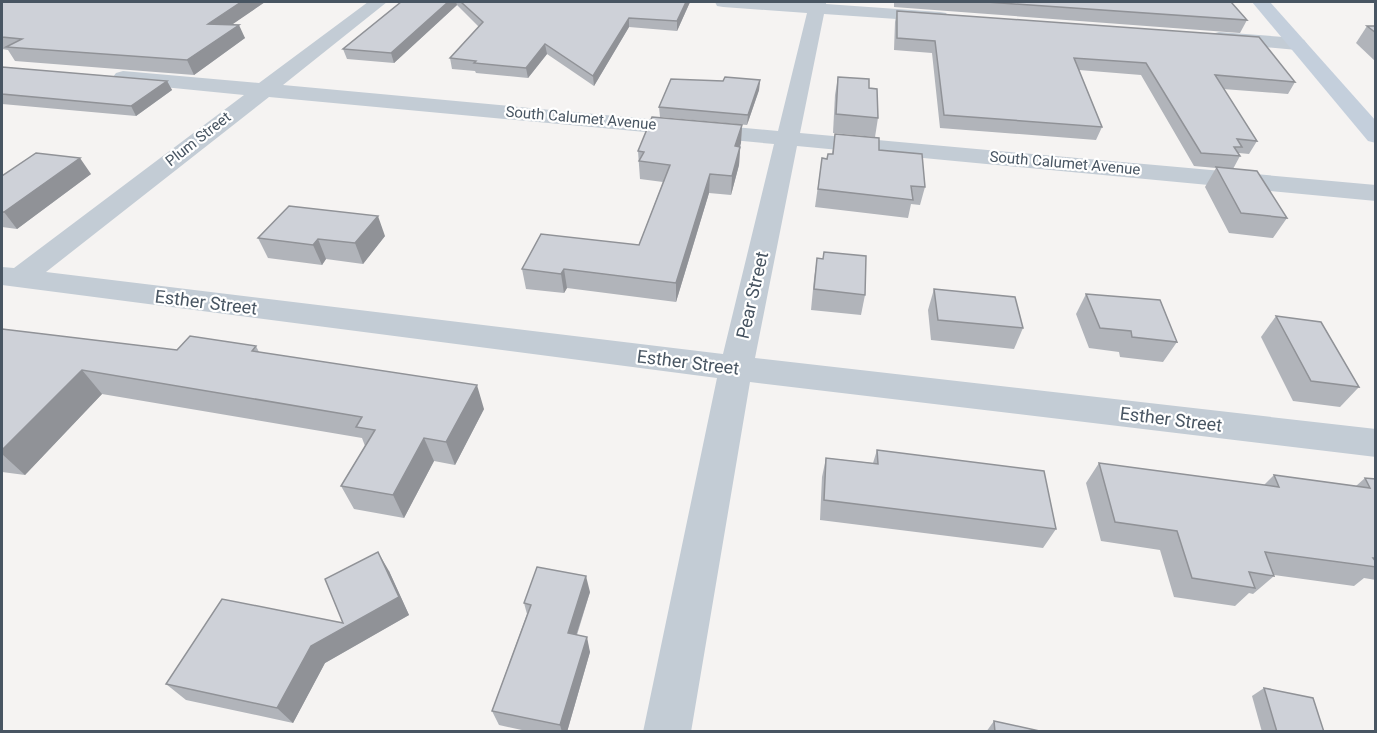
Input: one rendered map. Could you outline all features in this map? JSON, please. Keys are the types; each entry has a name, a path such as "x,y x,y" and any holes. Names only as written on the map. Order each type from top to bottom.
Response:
{"street":[{"name":"Plum Street","path":"11,277 378,2"},
{"path":"723,2 817,5 957,18"},
{"path":"1261,2 1376,136"},
{"name":"Pear Street","path":"667,732 736,368 817,5"},
{"path":"1203,37 1297,44"},
{"name":"South Calumet Avenue","path":"97,75 1376,193"},
{"name":"Esther Street","path":"11,277 736,368 1376,443"}],"building":[{"path":"2,2 241,2 208,24 239,25 187,60 6,47 22,39 2,37"},
{"path":"401,2 448,2 391,53 343,49"},
{"path":"461,2 686,2 677,21 629,18 593,76 545,44 526,68 474,63 476,61 450,58 483,22"},
{"path":"987,2 1231,2 1247,20"},
{"path":"897,11 1259,37 1295,82 1215,75 1257,141 1237,139 1242,147 1234,147 1240,156 1201,153 1146,63 1074,58 1102,127 944,115 935,41 897,38"},
{"path":"1367,26 1376,26 1376,33"},
{"path":"2,67 167,81 131,106 2,94"},
{"path":"725,77 760,80 748,115 659,107 671,79 723,81"},
{"path":"838,77 869,79 869,88 877,89 878,118 836,114"},
{"path":"652,117 742,125 735,146 740,147 732,176 710,174 676,283 564,269 561,274 522,269 541,234 639,245 670,165 639,161 644,152 638,151"},
{"path":"835,134 879,138 879,150 922,154 925,187 911,186 913,200 818,189 822,158 827,159 828,154 833,154"},
{"path":"36,153 80,158 2,212 2,176"},
{"path":"1216,167 1257,171 1287,218 1241,213"},
{"path":"289,206 378,216 355,243 318,239 313,245 258,238"},
{"path":"824,252 866,256 865,295 814,289 817,258 823,259"},
{"path":"934,289 1015,297 1023,328 938,320"},
{"path":"1086,294 1160,300 1177,342 1132,337 1131,331 1100,328"},
{"path":"1276,316 1321,322 1359,387 1311,381"},
{"path":"2,329 177,350 190,336 256,346 252,351 477,385 446,442 424,438 393,495 341,486 375,430 356,427 362,417 82,370 2,450"},
{"path":"877,450 1044,471 1056,529 824,500 826,458 878,464"},
{"path":"1099,463 1279,487 1274,475 1370,488 1365,478 1376,479 1376,558 1373,558 1376,567 1265,552 1274,576 1249,572 1255,588 1192,578 1177,531 1115,522"},
{"path":"378,552 399,597 311,646 277,708 166,684 222,599 343,623 325,579"},
{"path":"537,567 586,576 568,633 587,637 560,725 492,711 531,605 524,603"},
{"path":"1264,688 1313,698 1324,732 1277,732"},
{"path":"994,721 1044,732 995,732"}]}
